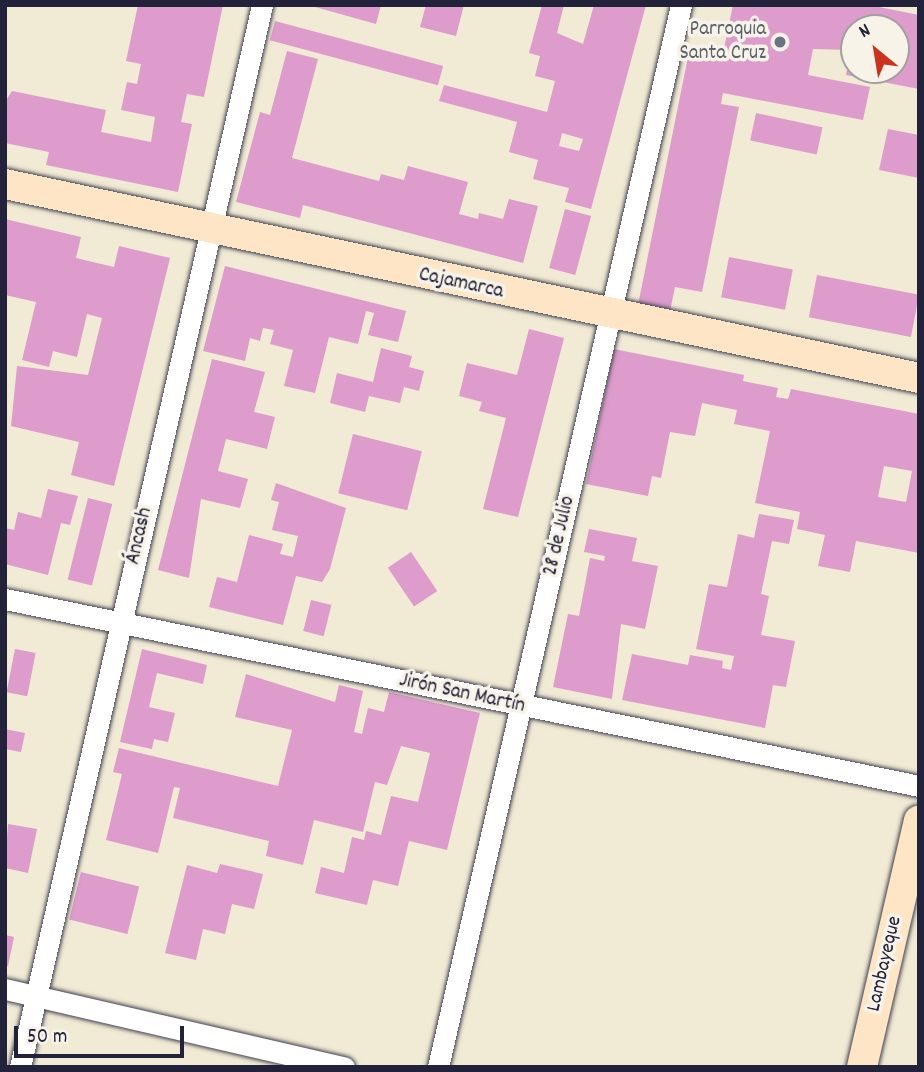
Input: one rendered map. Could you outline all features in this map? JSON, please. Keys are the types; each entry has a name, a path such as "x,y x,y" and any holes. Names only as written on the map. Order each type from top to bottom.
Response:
{"street":[{"name":"Áncash","path":"20,1067 33,995 262,5"},
{"name":"28 de Julio","path":"438,1067 681,5"},
{"name":"Cajamarca","path":"5,184 211,232 919,378"},
{"name":"Jirón San Martín","path":"5,599 919,786"},
{"name":"Lambayeque","path":"862,1067 919,821"},
{"path":"5,989 344,1067"}],"building":[{"path":"138,5 223,5 204,97 187,94 181,122 192,124 178,192 46,165 49,152 5,143 5,102 12,91 106,110 101,132 151,142 155,117 121,110 127,82 137,84 141,64 126,61"},
{"path":"308,5 381,5 376,24"},
{"path":"426,5 464,5 456,36 420,27"},
{"path":"542,5 564,5 557,33 583,44 594,5 646,5 591,209 565,202 569,188 533,179 538,160 509,152 517,122 439,101 444,85 547,112 555,81 535,76 540,56 529,53","holes":["562,133 583,139 579,151 559,146"]},
{"path":"733,5 869,5 919,15 919,89 893,84 910,84 910,14 840,14 840,50 813,49 808,75 840,81 840,84 870,87 863,120 723,93 721,104 739,107 702,292 675,287 668,321 636,315 689,52 722,58"},
{"path":"275,21 443,66 438,85 270,40"},
{"path":"287,51 318,59 292,158 379,181 381,174 404,180 408,166 468,182 459,214 478,219 479,213 503,219 509,199 538,206 523,263 303,205 300,218 236,202 260,112 270,115"},
{"path":"756,113 823,127 817,155 750,140"},
{"path":"888,129 919,135 919,178 879,170"},
{"path":"565,209 591,216 575,275 549,268"},
{"path":"5,219 81,237 76,258 114,267 119,246 170,258 114,486 71,475 79,442 11,426 17,366 88,375 102,318 87,314 77,357 53,351 49,367 22,360 36,302 5,295"},
{"path":"729,257 793,269 785,310 721,297"},
{"path":"225,266 406,311 398,342 368,335 374,313 366,311 358,344 329,337 315,393 284,386 293,350 270,344 274,330 263,328 260,341 250,338 245,361 203,351"},
{"path":"817,275 919,295 911,337 809,317"},
{"path":"529,329 564,338 518,517 483,509 506,418 479,411 482,402 459,396 467,363 517,375"},
{"path":"381,348 412,356 409,367 424,371 419,391 404,387 400,403 369,396 365,412 330,403 337,373 373,382"},
{"path":"614,349 744,375 743,381 778,388 776,397 788,399 791,389 919,414 919,553 856,541 850,572 818,566 825,535 797,529 800,512 755,503 770,431 734,424 737,410 702,403 695,436 670,432 661,478 652,476 648,496 586,484","holes":["884,466 912,471 906,502 878,497"]},
{"path":"212,359 265,372 254,412 275,417 267,449 226,439 218,471 248,479 240,508 201,499 189,578 158,570"},
{"path":"353,434 422,451 407,510 338,493"},
{"path":"276,483 346,508 330,569 322,582 296,576 283,625 209,607 217,577 237,582 249,535 283,544 280,554 293,557 298,536 272,530 279,502 271,500"},
{"path":"48,489 78,496 70,525 61,523 48,575 5,564 5,528 14,530 18,512 41,518"},
{"path":"88,498 112,504 92,586 68,580"},
{"path":"759,514 794,520 789,544 772,541 761,594 769,596 761,635 795,641 786,687 773,685 765,728 622,700 632,654 688,665 690,655 723,661 722,668 731,670 734,656 696,649 709,584 727,587 738,534 754,538"},
{"path":"589,529 637,538 632,561 658,566 645,629 621,624 612,699 553,687 568,614 579,616 590,558 604,561 605,556 584,552"},
{"path":"411,552 437,591 414,607 388,568"},
{"path":"311,600 331,605 324,636 303,631"},
{"path":"15,649 36,653 27,696 7,692"},
{"path":"142,649 207,665 203,684 157,673 149,707 175,713 168,742 154,739 152,749 120,742"},
{"path":"246,674 335,702 339,685 363,691 354,732 362,734 368,708 384,712 389,692 480,713 447,850 409,841 398,886 373,880 367,905 315,893 321,867 344,873 352,837 364,840 366,831 381,835 391,796 418,802 430,753 401,746 387,785 375,782 363,832 314,820 303,865 266,856 269,841 173,818 180,788 174,787 158,853 106,840 122,774 113,772 119,748 278,786 292,730 235,717"},
{"path":"5,729 25,733 21,752 5,749"},
{"path":"8,824 37,829 28,873 5,868"},
{"path":"220,864 263,874 254,909 232,904 225,934 203,929 196,960 165,953 187,865 217,873"},
{"path":"81,872 139,887 127,934 69,920"},
{"path":"5,935 14,937 8,966 5,965"}],"place":[{"name":"Parroquia Santa Cruz","path":"780,42"}]}
